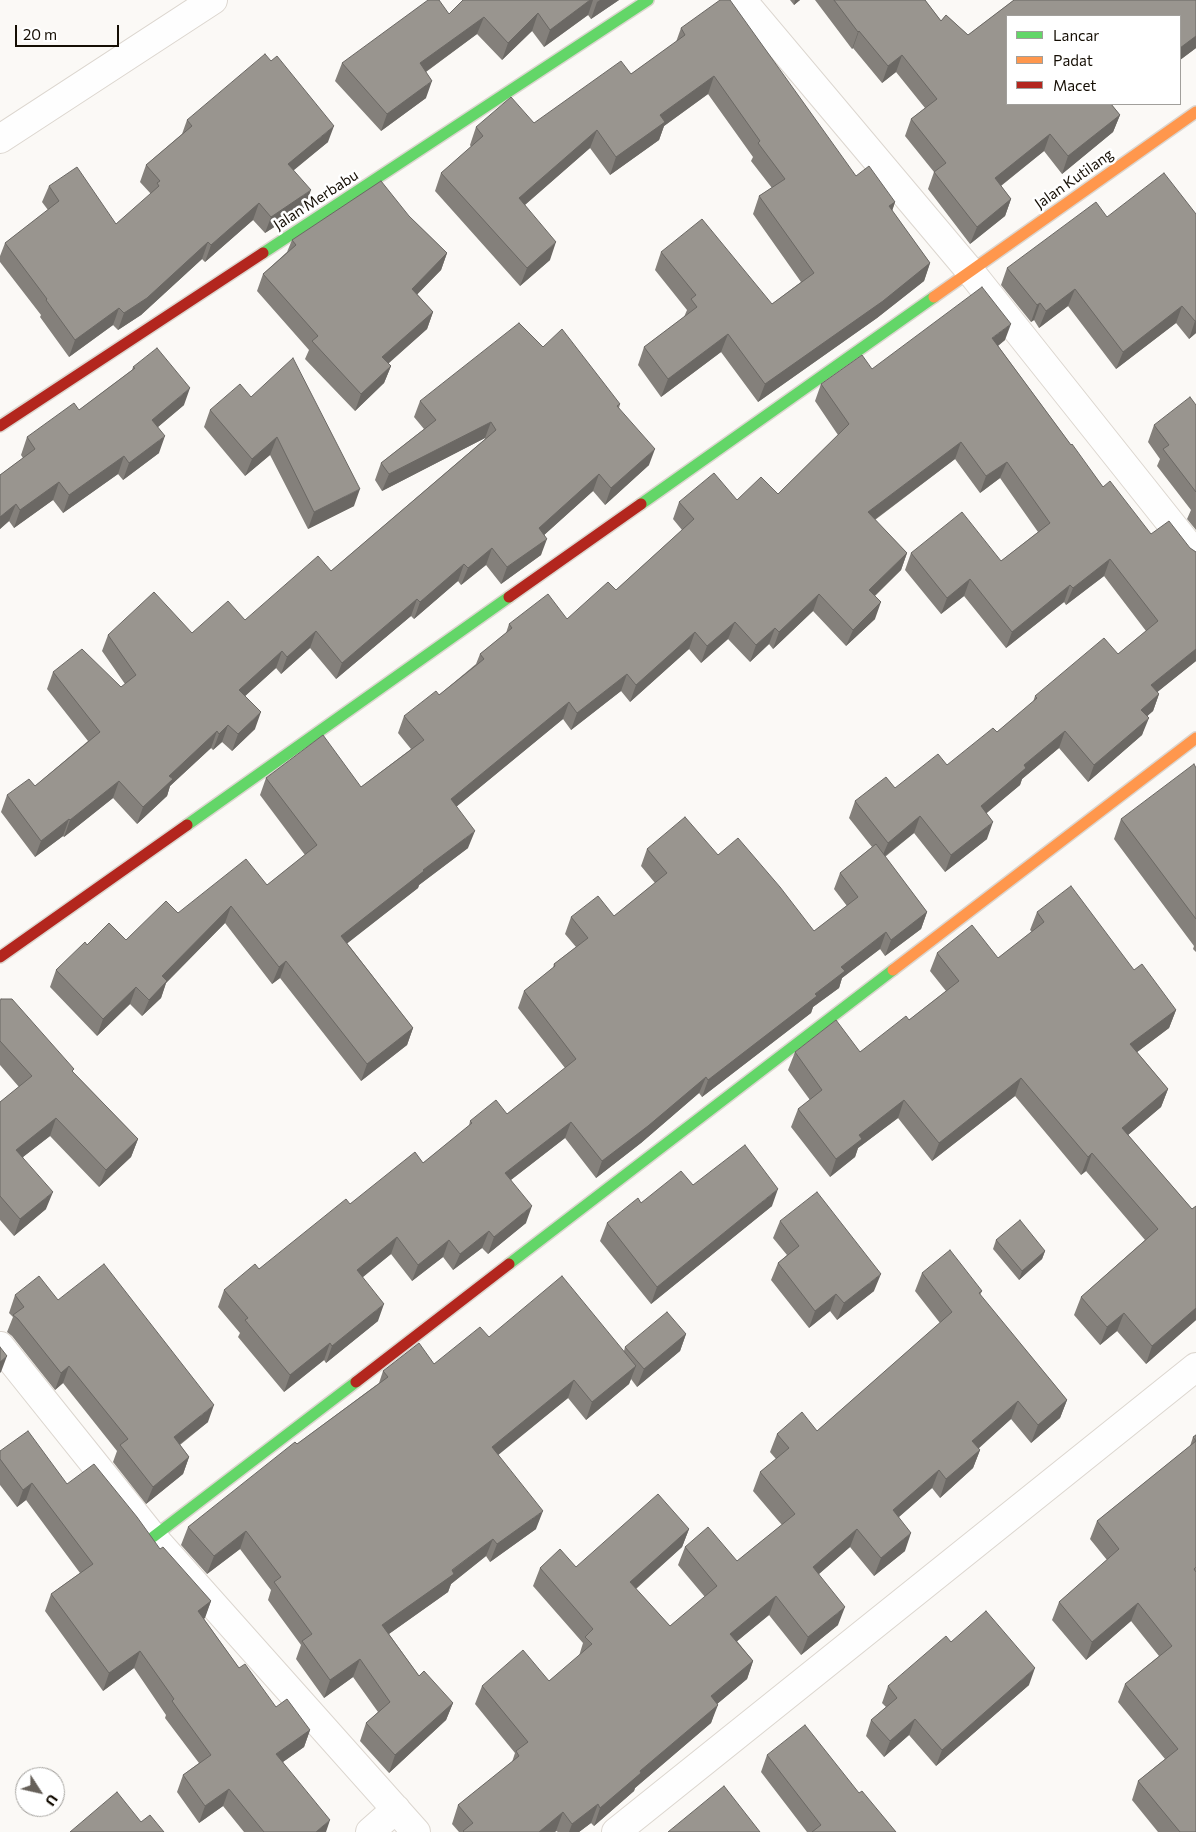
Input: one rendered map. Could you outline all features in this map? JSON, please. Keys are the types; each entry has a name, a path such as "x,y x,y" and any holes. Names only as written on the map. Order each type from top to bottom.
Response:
{"street":[{"path":"0,139 213,0"},
{"name":"Jalan Merbabu","path":"0,426 648,0"},
{"path":"742,0 970,271 1196,555"},
{"name":"Jalan Kutilang","path":"0,957 1196,112"},
{"path":"153,1537 1196,738"},
{"path":"0,1346 153,1537 416,1832"},
{"path":"616,1832 1196,1367"},
{"path":"370,1832 396,1809"}],"building":[{"path":"428,0 439,0 449,14 463,0 590,0 550,30 538,13 508,43 484,17 420,63 432,81 387,114 342,63"},
{"path":"720,0 730,0 856,176 869,166 895,202 889,206 930,263 883,301 765,384 728,334 668,379 644,347 697,307 691,299 696,295 661,252 702,219 772,304 814,273 759,196 785,179 758,143 760,141 714,76 660,115 665,122 616,157 597,130 519,198 556,242 527,268 441,173 483,136 476,127 511,97 534,123 621,61 631,74 685,35 681,28"},
{"path":"834,0 925,0 941,21 946,15 968,35 1014,0 1196,0 1196,36 1181,47 1181,15 1006,15 1006,105 1112,105 1120,115 1068,156 1050,134 995,178 1011,199 977,227 934,172 946,163 911,119 937,99 902,55 888,66 858,32"},
{"path":"265,54 271,61 277,56 334,126 288,164 311,190 271,217 259,203 211,245 208,242 147,298 124,313 119,308 75,340 5,243 59,201 49,186 77,167 116,224 159,186 157,183 160,181 146,165 192,126 187,120"},
{"path":"1164,173 1196,214 1196,321 1182,306 1123,352 1075,289 1046,311 1040,303 1037,305 1007,268 1096,202 1107,217"},
{"path":"381,181 409,216 447,253 412,289 433,312 382,357 391,366 361,394 312,341 318,336 263,274 296,245 292,240"},
{"path":"982,287 1011,324 992,338 1103,487 1110,481 1151,534 1169,521 1190,548 1196,552 1196,649 1151,685 1159,694 1141,710 1149,718 1094,765 1065,731 1024,765 1026,768 981,806 993,822 951,855 920,816 888,843 855,801 886,777 895,788 938,754 947,765 993,728 997,732 1037,698 1035,696 1104,638 1118,654 1158,621 1110,559 1073,588 1070,585 1012,632 970,579 947,598 911,553 962,512 1001,561 1050,523 1007,462 986,476 961,442 868,512 907,553 869,590 881,602 853,630 819,594 779,632 775,628 756,645 735,622 707,646 695,632 636,685 627,674 577,713 569,702 451,799 475,831 341,936 413,1028 367,1064 286,961 279,967 231,906 162,976 167,981 149,1000 136,987 103,1019 56,970 85,942 87,945 109,923 126,940 166,901 178,913 246,859 267,885 317,845 266,778 323,735 361,787 424,740 404,716 436,691 439,695 484,659 480,654 512,628 509,624 548,594 567,619 608,582 616,590 694,519 679,502 714,473 737,500 761,477 778,494 849,424 821,384 862,355 872,369"},
{"path":"519,323 543,347 562,329 620,404 617,406 655,449 611,488 599,474 539,528 547,539 507,567 492,548 468,568 464,564 420,602 417,599 342,663 316,631 287,657 282,651 239,690 261,712 238,734 228,725 219,734 217,731 169,776 173,779 143,807 119,781 41,841 7,795 29,779 35,786 100,732 53,672 82,649 121,687 136,675 108,635 154,592 192,633 228,601 245,620 318,556 331,571 496,430 491,422 389,474 381,463 436,420 420,401"},
{"path":"157,348 190,388 152,420 165,436 129,463 124,456 69,495 59,482 20,510 16,504 0,517 0,475 35,449 27,437 74,403 79,410 135,368 133,367"},
{"path":"293,358 360,489 314,512 277,437 252,459 210,410 240,384 251,397"},
{"path":"1190,397 1196,405 1196,492 1163,449 1169,445 1154,425"},
{"path":"1194,764 1196,768 1196,919 1121,819"},
{"path":"685,817 718,855 738,838 780,887 814,931 858,897 840,873 876,844 927,912 891,940 886,932 841,967 845,971 815,994 817,996 708,1080 706,1077 648,1126 602,1161 571,1122 505,1173 532,1206 494,1237 489,1231 460,1254 449,1240 418,1265 397,1237 357,1270 384,1304 332,1346 330,1343 290,1375 245,1320 248,1318 224,1290 255,1264 259,1269 346,1199 350,1204 415,1152 423,1163 472,1123 470,1121 496,1100 507,1114 576,1059 524,991 555,966 554,964 588,938 571,917 598,896 614,916 667,873 647,849"},
{"path":"1071,886 1134,970 1142,964 1176,1010 1130,1044 1168,1089 1122,1128 1192,1209 1196,1206 1196,1308 1152,1346 1124,1313 1107,1327 1081,1297 1158,1229 1092,1153 1088,1157 1021,1078 939,1143 904,1100 859,1135 862,1139 836,1159 798,1109 822,1090 795,1052 836,1020 860,1052 906,1016 909,1020 959,981 937,953 972,925 998,958 1044,922 1037,912"},
{"path":"1,999 12,999 74,1069 72,1071 138,1139 106,1170 56,1118 16,1150 53,1192 20,1219 0,1196 0,1102 32,1076 0,1041"},
{"path":"745,1145 778,1189 657,1287 607,1223 638,1198 641,1203 681,1171 693,1185"},
{"path":"817,1192 881,1274 844,1303 836,1294 815,1311 778,1263 799,1246 780,1221"},
{"path":"1020,1220 1045,1251 1022,1271 996,1240"},
{"path":"950,1250 982,1291 979,1293 1067,1400 1038,1425 1018,1401 972,1441 980,1450 946,1479 939,1470 893,1510 911,1533 881,1558 857,1529 813,1567 845,1607 808,1637 776,1596 730,1634 753,1661 711,1696 718,1705 640,1771 641,1773 600,1808 598,1804 572,1824 563,1812 539,1832 464,1832 473,1823 458,1805 519,1756 516,1751 528,1742 482,1686 523,1650 549,1681 592,1644 585,1637 593,1629 540,1568 560,1549 576,1567 658,1494 689,1529 630,1582 670,1626 717,1586 685,1547 708,1527 737,1561 795,1514 760,1472 789,1448 777,1434 802,1412 817,1431 952,1312 922,1273"},
{"path":"104,1264 214,1405 174,1437 189,1457 153,1487 120,1445 128,1439 69,1366 61,1373 13,1315 24,1307 15,1295 39,1276 58,1300"},
{"path":"562,1276 636,1366 592,1402 574,1380 492,1447 543,1511 497,1544 493,1539 452,1570 454,1574 382,1625 419,1676 424,1671 453,1703 395,1755 366,1723 390,1702 360,1659 330,1680 302,1641 312,1634 274,1582 281,1577 246,1531 214,1556 188,1527 295,1442 297,1444 388,1377 383,1371 419,1343 434,1364 480,1327 489,1337"},
{"path":"667,1312 686,1334 644,1369 625,1347"},
{"path":"0,1347 7,1356 0,1362"},
{"path":"28,1431 67,1484 94,1464 160,1549 163,1547 211,1601 198,1611 239,1668 245,1664 276,1707 287,1699 310,1730 276,1754 330,1820 316,1832 264,1832 229,1789 205,1806 183,1775 211,1755 172,1701 174,1699 140,1651 109,1673 51,1594 93,1564 32,1483 23,1490 0,1459 0,1451"},
{"path":"1196,1441 1196,1567 1194,1569 1196,1572 1196,1832 1180,1832 1138,1781 1178,1749 1125,1684 1172,1646 1138,1603 1092,1642 1059,1602 1119,1549 1097,1521"},
{"path":"986,1611 1035,1668 942,1750 915,1719 890,1741 871,1720 897,1698 888,1686 946,1636 951,1642"},
{"path":"805,1725 859,1793 862,1791 896,1832 812,1832 821,1825 767,1755"},
{"path":"724,1786 760,1832 668,1832"},
{"path":"117,1792 141,1822 150,1815 164,1832 70,1832"}],"traffic: fast":[{"path":"263,253 648,0"},
{"path":"641,504 934,297"},
{"path":"187,825 509,597"},
{"path":"509,1264 893,970"},
{"path":"153,1537 356,1382"}],"traffic: slow":[{"path":"934,297 1196,112"},
{"path":"893,970 1196,738"}],"traffic: jam":[{"path":"0,426 263,253"},
{"path":"509,597 641,504"},
{"path":"0,957 187,825"},
{"path":"356,1382 509,1264"}]}
